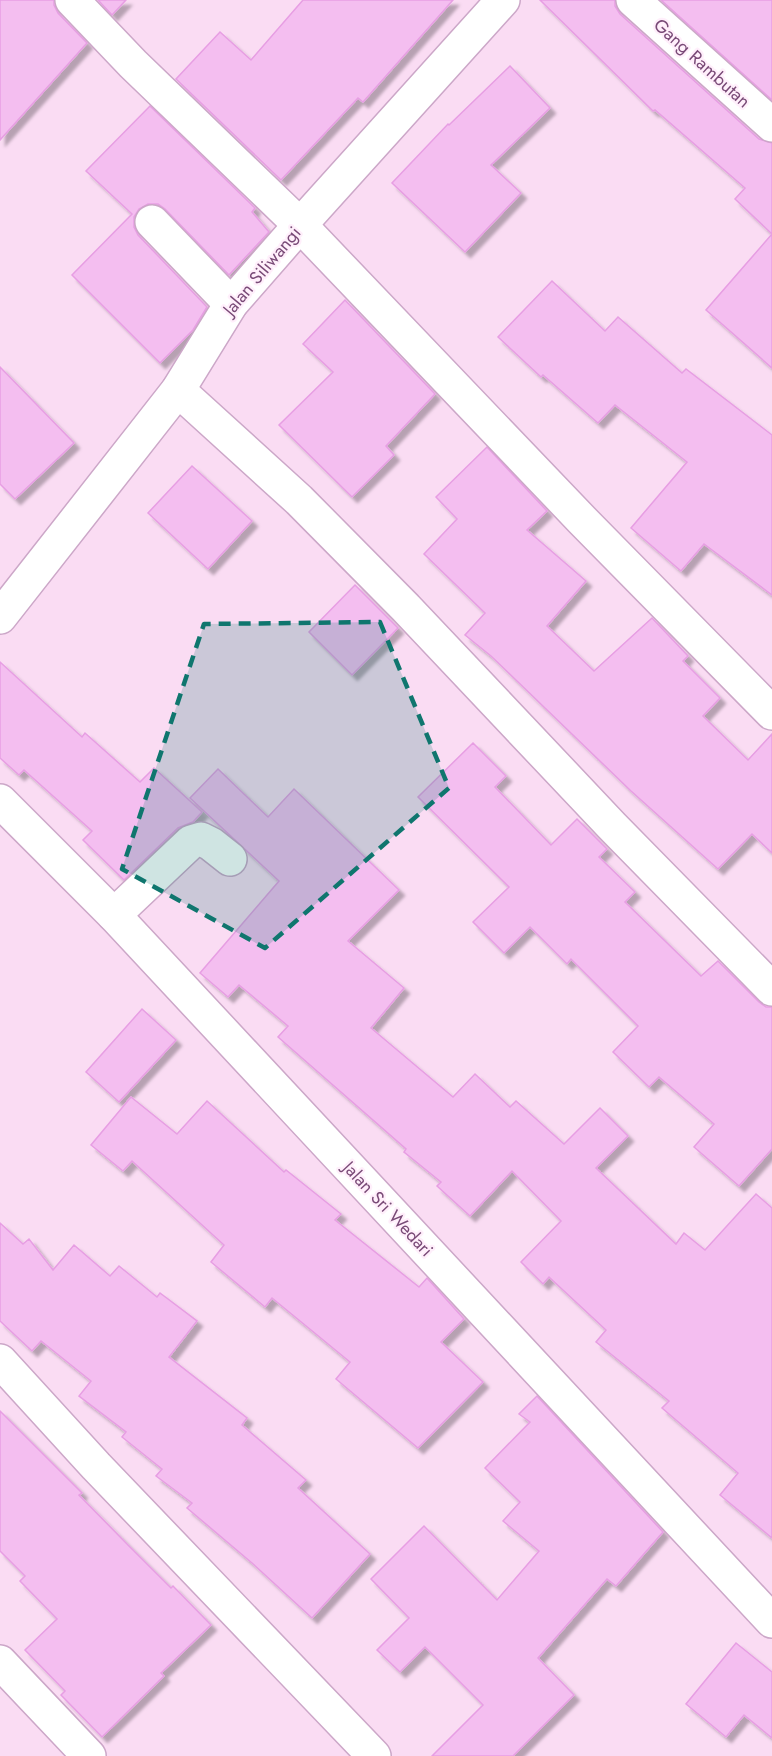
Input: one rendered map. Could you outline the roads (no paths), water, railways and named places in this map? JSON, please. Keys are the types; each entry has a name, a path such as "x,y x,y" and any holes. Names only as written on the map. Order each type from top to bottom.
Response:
{"street":[{"path":"72,0 133,64 300,225 582,520 772,713"},
{"name":"Jalan Siliwangi","path":"0,617 178,390 231,304 503,0"},
{"name":"Gang Rambutan","path":"633,0 772,125"},
{"path":"152,222 231,304"},
{"path":"178,390 299,500 406,608 612,826 772,989"},
{"name":"Jalan Sri Wedari","path":"0,801 114,915 772,1621"},
{"path":"114,915 191,842 201,839 230,859"},
{"path":"0,1361 96,1466 374,1756"},
{"path":"0,1662 89,1756"}]}
